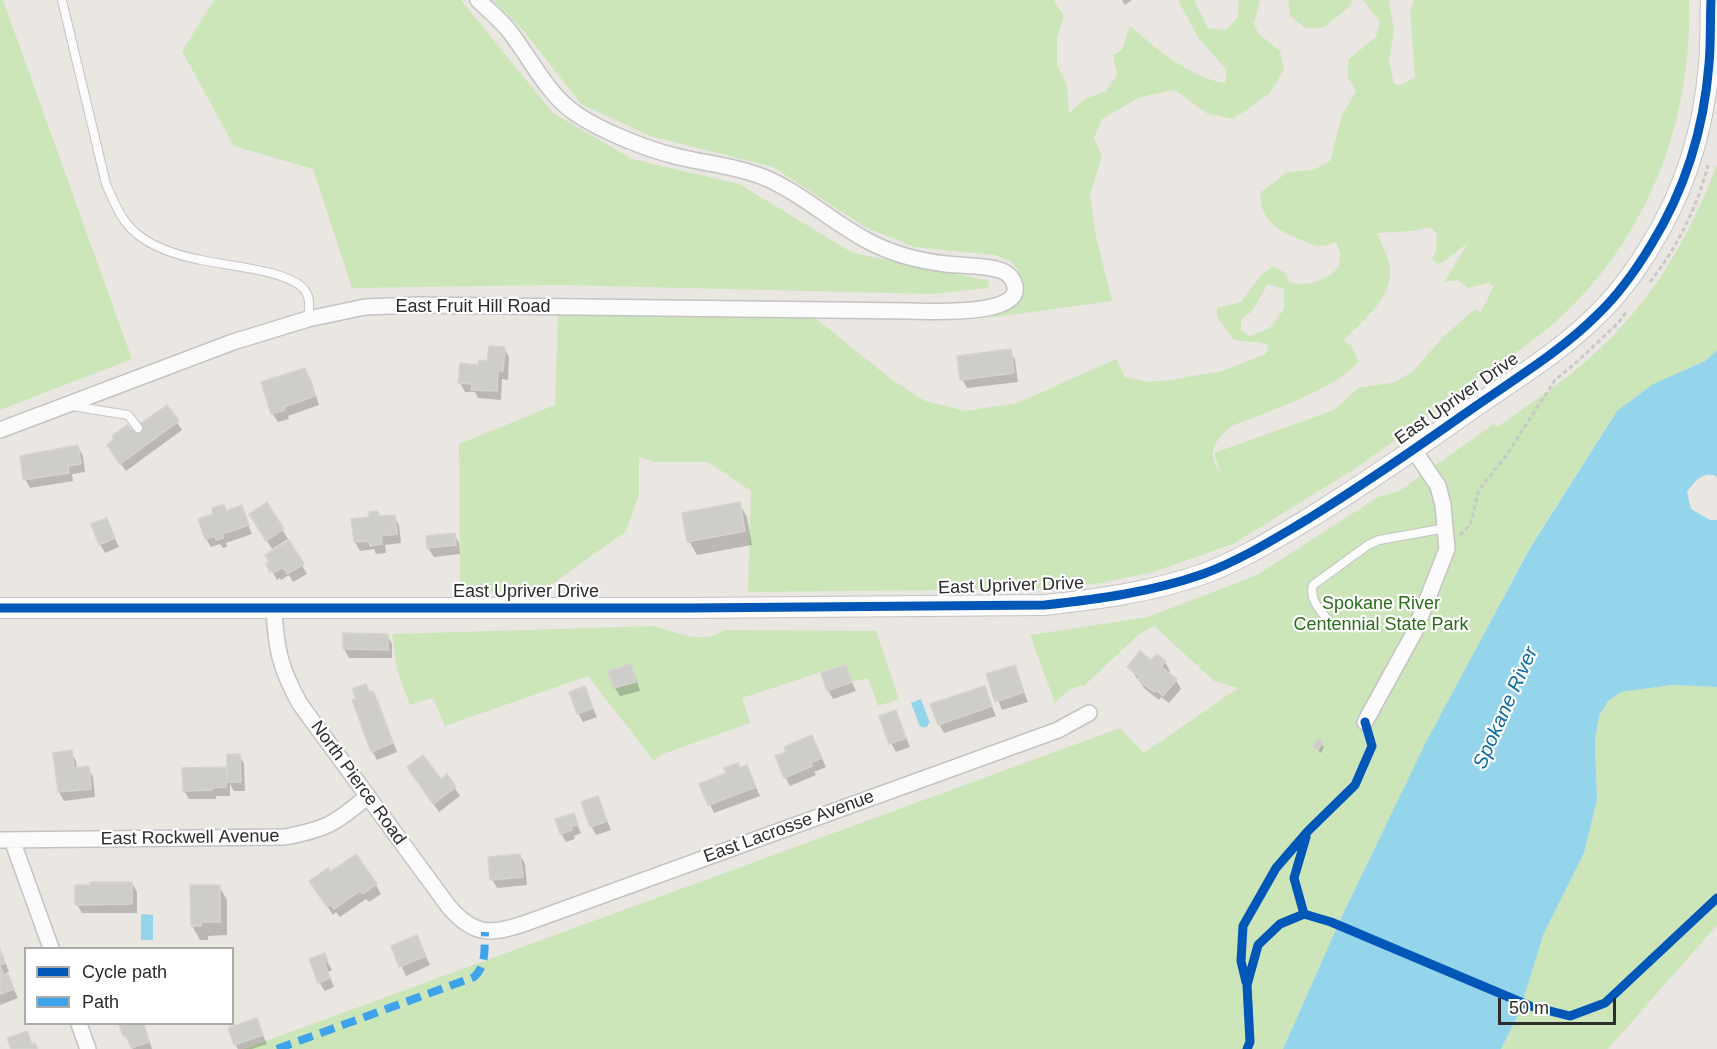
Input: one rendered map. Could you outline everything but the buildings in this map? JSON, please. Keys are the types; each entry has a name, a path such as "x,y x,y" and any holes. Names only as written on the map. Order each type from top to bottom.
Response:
{"street":[{"name":"East Fruit Hill Road","path":"0,430 233,342 308,319 365,308 417,305 909,312 967,310 1004,304 1012,298 1016,291 1008,274 996,269 944,264 902,255 868,241 767,178 743,170 674,156 606,131 574,113 556,97 508,30 477,0"},
{"name":"East Upriver Drive","path":"0,608 689,609 1033,605 1099,599 1157,588 1205,573 1258,549 1350,493 1414,450 1563,345 1597,315 1624,286 1672,208 1687,170 1700,126 1709,64 1711,0"},
{"path":"1365,722 1414,633 1447,549 1446,528 1438,486 1414,450"},
{"name":"North Pierce Road","path":"274,609 276,645 286,679 300,704 454,912 467,924 485,932"},
{"name":"East Lacrosse Avenue","path":"485,932 503,930 570,907 1058,730 1089,712"},
{"name":"East Rockwell Avenue","path":"6,840 285,837 313,832 337,822 368,796"},
{"path":"6,840 51,947"},
{"path":"80,1025 88,1049"}],"lane":[{"path":"62,0 106,184 127,225 139,236 157,246 199,260 285,277 306,291 310,302 308,319"},
{"path":"67,405 128,415 138,428"},
{"path":"1329,621 1314,604 1311,592 1313,585 1368,545 1379,540 1446,528"}],"green space":[{"path":"0,0 3,0 132,359 0,410"},
{"path":"214,0 461,0 553,113 632,159 739,184 853,253 990,281 988,288 932,294 559,285 352,288 313,169 234,146 182,51"},
{"path":"492,0 1054,0 1064,16 1057,37 1057,65 1067,86 1069,113 1085,99 1106,91 1117,75 1113,55 1122,50 1130,26 1187,69 1200,76 1226,83 1226,69 1199,39 1178,0 1194,0 1208,28 1226,30 1238,17 1239,0 1260,0 1254,24 1258,33 1280,51 1284,70 1270,93 1233,119 1208,114 1175,90 1140,97 1102,119 1094,138 1102,156 1090,195 1096,236 1112,301 988,318 1016,306 1024,288 1018,270 1010,261 995,255 914,247 865,227 773,167 650,136 581,104 523,30"},
{"path":"1288,0 1353,0 1348,8 1323,28 1305,28 1290,15"},
{"path":"1363,0 1389,0 1394,30 1389,61 1394,84 1401,85 1415,77 1410,13 1414,0 1689,0 1688,46 1683,91 1672,135 1657,177 1638,218 1614,256 1586,292 1553,324 1468,385 1470,388 1353,470 1233,544 1153,572 1101,583 1048,589 748,592 751,491 708,462 655,462 639,457 639,495 626,531 543,591 460,593 459,444 555,405 558,315 811,315 891,379 925,401 966,411 1017,403 1116,359 1125,377 1148,382 1222,371 1266,354 1268,345 1234,340 1217,317 1217,308 1241,302 1262,274 1273,266 1285,273 1290,282 1304,284 1316,282 1339,267 1340,253 1336,242 1324,246 1308,243 1277,227 1266,216 1261,201 1261,192 1288,172 1313,170 1330,161 1342,115 1356,91 1348,77 1348,60 1376,37 1380,22","holes":["1430,227 1437,234 1436,251 1432,259 1437,264 1468,243 1444,282 1458,280 1468,288 1488,283 1494,286 1481,312 1475,309 1443,337 1413,371 1396,382 1358,388 1334,410 1214,453 1221,474 1214,462 1213,451 1217,441 1230,428 1325,387 1359,362 1351,345 1343,341 1378,305 1389,283 1388,259 1377,233 1412,231","1268,284 1284,289 1284,309 1270,328 1250,336 1241,330 1241,320 1252,311"]},
{"name":"Spokane River Centennial State Park","path":"1717,164 1717,350 1705,361 1653,384 1617,411 1530,547 1426,743 1342,916 1283,1049 244,1049 1120,728 1144,753 1238,688 1214,681 1154,626 1138,635 1084,686 1071,689 1055,703 1030,635 1148,617 1257,575 1378,497 1399,491 1494,424 1497,427 1582,365 1614,335 1633,313 1651,291 1681,243"},
{"path":"655,626 699,637 708,637 724,630 876,631 899,699 878,706 868,678 852,682 846,664 742,698 750,723 660,755 654,761 588,676 445,726 433,698 410,705 397,670 392,634"},
{"path":"1672,685 1717,687 1717,925 1608,1049 1501,1049 1518,1016 1544,933 1584,853 1597,800 1595,741 1599,716 1608,701 1621,692"}],"water":[{"name":"Spokane River","path":"1717,350 1717,477 1704,476 1696,481 1687,492 1691,509 1710,520 1717,520 1717,687 1672,685 1621,692 1608,701 1599,716 1595,741 1597,800 1584,853 1544,933 1518,1016 1501,1049 1283,1049 1342,916 1426,742 1530,548 1617,411 1653,384 1705,361"},
{"path":"921,699 930,723 923,728 920,727 911,703"},
{"path":"141,914 153,915 153,940 141,940"}],"marked path":[{"path":"277,1049 474,977 483,962 485,932"}],"cycle path":[{"path":"0,608 689,608 1045,605 1145,590 1203,574 1270,542 1328,507 1566,343 1612,299 1639,264 1663,224 1674,203 1691,158 1703,112 1710,56 1711,0"},
{"path":"1246,982 1241,961 1243,926 1276,868 1308,831 1355,785 1372,746 1365,722"},
{"path":"1304,914 1294,878 1306,837"},
{"path":"1247,1049 1250,1042 1247,985 1258,945 1280,924 1304,914 1331,922 1530,1006 1570,1016 1605,1003 1717,898"}]}
